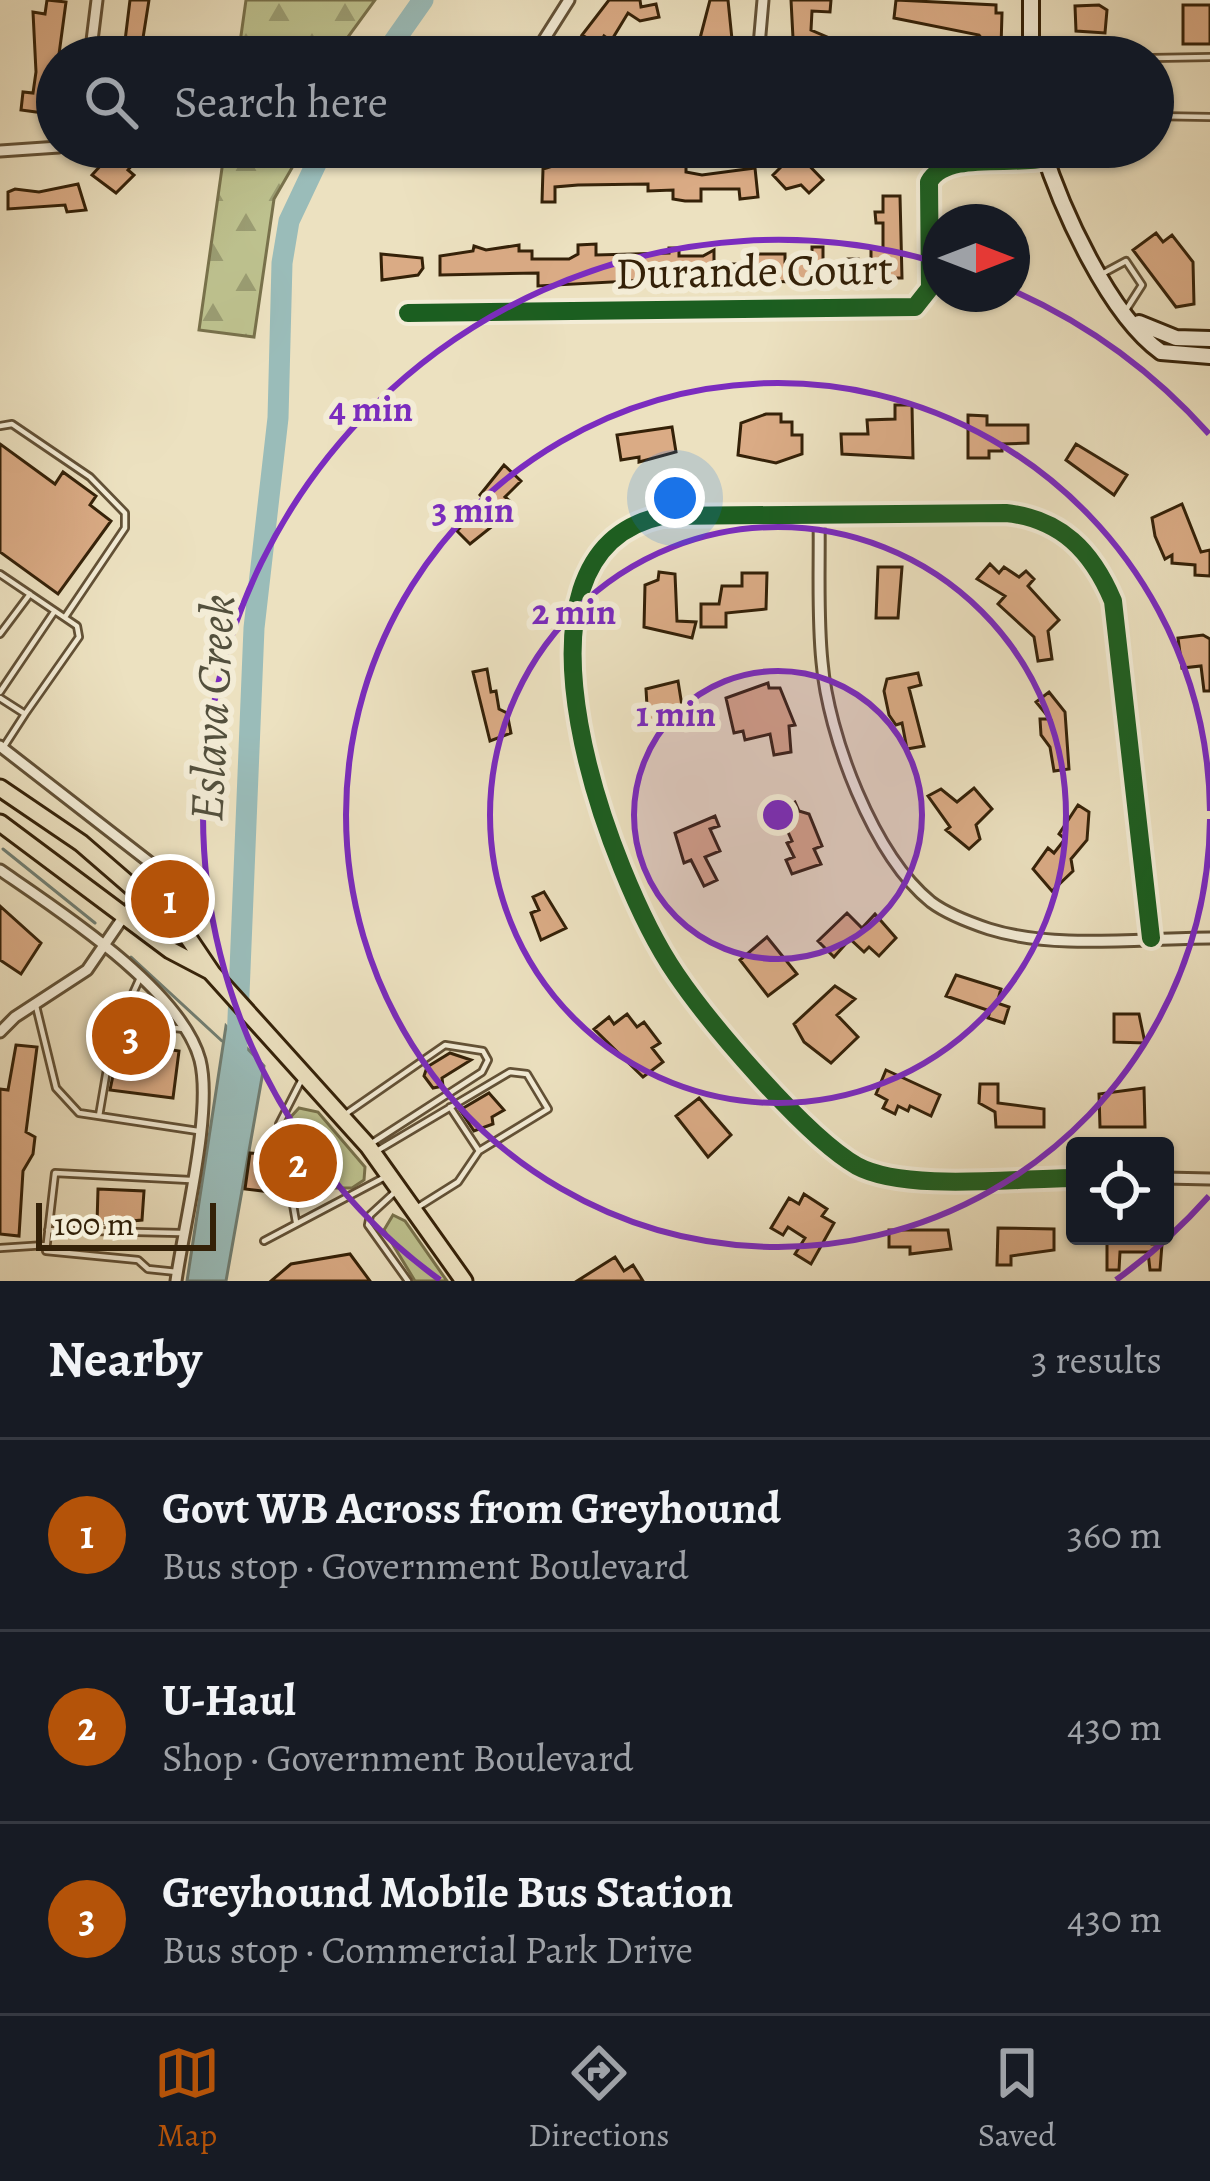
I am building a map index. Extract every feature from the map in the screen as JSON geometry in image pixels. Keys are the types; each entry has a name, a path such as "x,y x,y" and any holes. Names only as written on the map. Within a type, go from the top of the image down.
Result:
{"main road":[{"path":"0,788 81,843 184,933 212,973 343,1116 464,1281"},
{"path":"0,823 170,950 212,973"}],"street":[{"path":"92,36 97,0"},
{"path":"546,36 569,0"},
{"path":"760,36 763,0"},
{"path":"1030,1 1031,36"},
{"path":"0,151 36,149"},
{"name":"Durande Court","path":"408,313 915,307 930,288 929,182 941,168"},
{"path":"1050,168 1082,249 1161,352 1210,356"},
{"path":"1128,313 1162,335 1210,339"},
{"path":"1066,1178 907,1178 858,1166 828,1144 722,1035 674,972 611,840 588,769 574,668 576,602 607,545 641,521 1006,513 1046,520 1075,541 1102,575 1119,630 1151,938"},
{"path":"819,515 822,662 829,709 879,832 911,881 933,903 958,916 1023,937 1210,938"},
{"path":"0,1032 73,983 158,868 1,747"},
{"path":"0,870 140,979 184,1029 200,1062 198,1131 177,1276"},
{"path":"1174,1178 1210,1179"}],"lane":[{"path":"1174,58 1210,57"},
{"path":"1174,117 1210,118"},
{"path":"1100,275 1126,261 1142,285 1128,313"},
{"path":"0,426 12,424 90,477 125,513 125,528 64,617"},
{"path":"0,574 77,626 79,638 1,747"},
{"path":"0,634 30,594"},
{"path":"25,714 0,695 55,611"},
{"path":"99,1116 118,1022 140,979"},
{"path":"36,1006 56,1088 79,1113 198,1131"},
{"path":"118,1022 184,1029"},
{"path":"343,1116 445,1046 483,1051 488,1060 482,1072 370,1150"},
{"path":"296,1222 279,1124 306,1072"},
{"path":"370,1150 509,1072 527,1074 548,1109 479,1151 458,1182 415,1209"},
{"path":"450,1107 479,1151"},
{"path":"177,1276 148,1269 138,1260 46,1251 56,1173 191,1180"},
{"path":"263,1241 388,1174"},
{"path":"400,1188 382,1201 368,1225 408,1281"},
{"path":"48,1230 183,1233"},
{"path":"0,1248 46,1245"}],"green space":[{"path":"246,0 375,0 349,36 241,36"},
{"path":"222,168 292,168 274,199 254,337 199,330"},
{"path":"299,1108 318,1112 365,1167 364,1180 352,1188 332,1188 286,1134 286,1122"},
{"path":"393,1215 405,1221 447,1281 415,1281 384,1230"}],"water":[{"path":"226,1026 264,1066 226,1281 187,1281"}],"building":[{"path":"47,0 66,2 61,36 36,36 36,72 33,12 45,14"},
{"path":"130,0 149,0 143,36 126,36"},
{"path":"609,0 640,0 641,7 656,4 659,17 640,21 628,13 614,36 582,35"},
{"path":"710,0 728,0 732,36 701,36"},
{"path":"791,0 831,0 830,12 812,11 811,30 825,36 793,36"},
{"path":"896,0 996,5 996,13 1002,13 1001,36 980,36 894,18"},
{"path":"1099,5 1107,10 1105,33 1076,31 1075,6"},
{"path":"1183,5 1210,5 1210,44 1183,44"},
{"path":"36,72 36,112 21,110 23,92 33,93"},
{"path":"98,168 130,168 134,175 116,193 92,175"},
{"path":"686,168 686,172 702,175 755,168 758,197 740,199 739,189 701,189 701,201 685,201 673,199 673,190 648,191 648,184 578,185 555,187 555,202 542,202 543,169"},
{"path":"780,168 811,168 823,180 809,193 801,185 786,189 773,175"},
{"path":"78,184 86,210 67,212 65,205 8,209 8,192 15,189 39,192"},
{"path":"883,196 900,196 902,278 885,278 885,263 871,263 871,248 883,248 883,223 876,223 875,212 883,212"},
{"path":"1156,233 1163,242 1172,235 1193,262 1194,304 1176,307 1133,250"},
{"path":"596,244 596,255 669,253 669,248 679,248 679,256 703,256 714,250 714,264 745,264 745,254 785,254 785,262 812,262 812,247 823,247 823,265 848,265 848,259 858,259 858,284 735,280 735,285 703,285 703,277 538,286 538,273 440,275 440,256 473,251 474,246 486,250 519,245 519,251 532,251 532,259 569,259 578,254 578,245"},
{"path":"381,254 422,258 423,268 418,275 382,280"},
{"path":"895,405 912,405 913,458 842,454 841,434 868,434 867,420 895,419"},
{"path":"781,414 781,422 792,422 792,435 802,435 802,454 776,463 738,455 741,423"},
{"path":"968,415 987,416 987,425 1028,425 1028,443 1002,444 1002,451 989,451 989,458 968,458"},
{"path":"672,427 676,452 639,462 639,457 621,460 617,435"},
{"path":"0,444 55,484 63,472 96,496 90,505 111,521 58,594 0,552"},
{"path":"1076,444 1127,475 1114,495 1066,460"},
{"path":"504,465 521,481 505,497 512,503 509,513 470,544 457,531 485,500 480,495"},
{"path":"1182,504 1201,552 1210,550 1210,576 1195,575 1195,565 1172,563 1172,555 1165,559 1155,536 1152,518"},
{"path":"990,564 999,573 1004,567 1019,577 1026,571 1034,579 1028,586 1059,620 1048,631 1052,659 1038,661 1034,637 998,604 1005,596 977,579"},
{"path":"878,567 902,567 898,618 876,618"},
{"path":"659,572 675,574 677,621 696,622 692,638 644,627 645,585 658,580"},
{"path":"742,573 767,573 766,609 726,613 726,627 701,627 701,604 719,604 722,586 742,586"},
{"path":"1203,635 1210,639 1210,691 1204,691 1201,666 1182,668 1178,638"},
{"path":"487,669 491,692 496,691 499,709 507,713 511,733 490,741 473,672"},
{"path":"918,673 921,685 909,688 924,746 907,749 902,723 896,725 889,715 884,691 887,679"},
{"path":"678,681 682,706 674,708 676,724 655,727 648,723 646,689"},
{"path":"768,683 769,688 780,688 795,725 789,726 791,752 774,755 770,734 745,740 743,731 734,733 726,698"},
{"path":"1049,692 1065,712 1069,769 1054,771 1050,747 1041,735 1040,719 1050,719 1036,702"},
{"path":"974,788 992,809 976,825 980,839 969,849 946,830 950,827 928,796 941,789 957,802"},
{"path":"795,802 799,811 809,814 822,846 814,849 821,864 792,874 786,860 794,857 787,843 792,841 778,810"},
{"path":"1078,805 1089,812 1087,840 1071,859 1073,871 1052,891 1033,869 1048,848 1054,853 1065,839 1059,834"},
{"path":"715,816 719,826 710,829 720,851 705,857 717,880 704,886 691,860 684,863 675,833"},
{"path":"544,892 566,928 541,940 531,913 539,910 533,897"},
{"path":"0,906 41,943 21,974 0,960"},
{"path":"847,913 862,928 875,914 896,938 879,956 869,947 864,952 850,939 834,957 818,941"},
{"path":"767,937 797,974 768,996 740,960"},
{"path":"956,975 1001,989 997,1003 1009,1007 1004,1023 988,1018 990,1011 946,996"},
{"path":"835,986 855,999 837,1015 858,1037 831,1063 804,1042 794,1024"},
{"path":"627,1014 637,1027 644,1022 660,1043 652,1048 663,1062 643,1077 594,1029 609,1017 614,1024"},
{"path":"1114,1014 1139,1014 1145,1043 1114,1042"},
{"path":"120,1042 179,1051 173,1098 110,1090"},
{"path":"16,1045 37,1047 26,1132 35,1137 33,1154 23,1171 19,1236 0,1234 0,1089 8,1090"},
{"path":"450,1053 471,1060 442,1078 443,1086 433,1088 424,1076 427,1067"},
{"path":"886,1070 940,1095 931,1116 910,1106 908,1111 898,1106 895,1114 883,1108 887,1100 876,1094"},
{"path":"980,1084 998,1084 998,1103 1044,1109 1044,1127 996,1127 995,1112 979,1103"},
{"path":"1144,1088 1145,1127 1100,1127 1099,1094"},
{"path":"489,1093 504,1110 492,1117 493,1124 474,1131 460,1110"},
{"path":"699,1098 731,1135 708,1157 676,1116"},
{"path":"250,1153 277,1155 278,1193 245,1189"},
{"path":"98,1189 144,1191 142,1220 97,1224"},
{"path":"804,1194 827,1209 822,1216 834,1223 811,1264 795,1254 805,1238 788,1227 783,1235 771,1228 789,1198 799,1204"},
{"path":"998,1228 1054,1229 1054,1250 1011,1256 1011,1265 997,1265"},
{"path":"889,1230 948,1230 951,1249 910,1254 910,1247 889,1247"},
{"path":"1107,1245 1162,1245 1160,1270 1150,1270 1148,1252 1120,1252 1119,1270 1107,1270"},
{"path":"350,1254 370,1281 271,1281 291,1264"},
{"path":"615,1257 624,1271 633,1265 643,1281 577,1281"}],"waterway":[{"name":"Eslava Creek","path":"398,36 423,0"},
{"name":"Eslava Creek","path":"236,1067 254,628 278,418 282,263 289,221 314,168"},
{"path":"3,849 95,923"},
{"path":"131,957 222,1041"}],"cycle path":[{"path":"408,313 915,307 930,288 929,182 946,168"},
{"path":"1066,1178 932,1181 903,1179 857,1166 786,1106 691,995 650,929 622,868 597,798 579,724 573,653 581,590 610,542 662,516 1006,513 1043,522 1072,540 1095,567 1113,601 1151,938"}],"place":[{"name":"Govt WB Across from Greyhound","path":"170,899"},
{"name":"Greyhound Mobile Bus Station","path":"131,1036"},
{"name":"U-Haul","path":"298,1163"}]}
